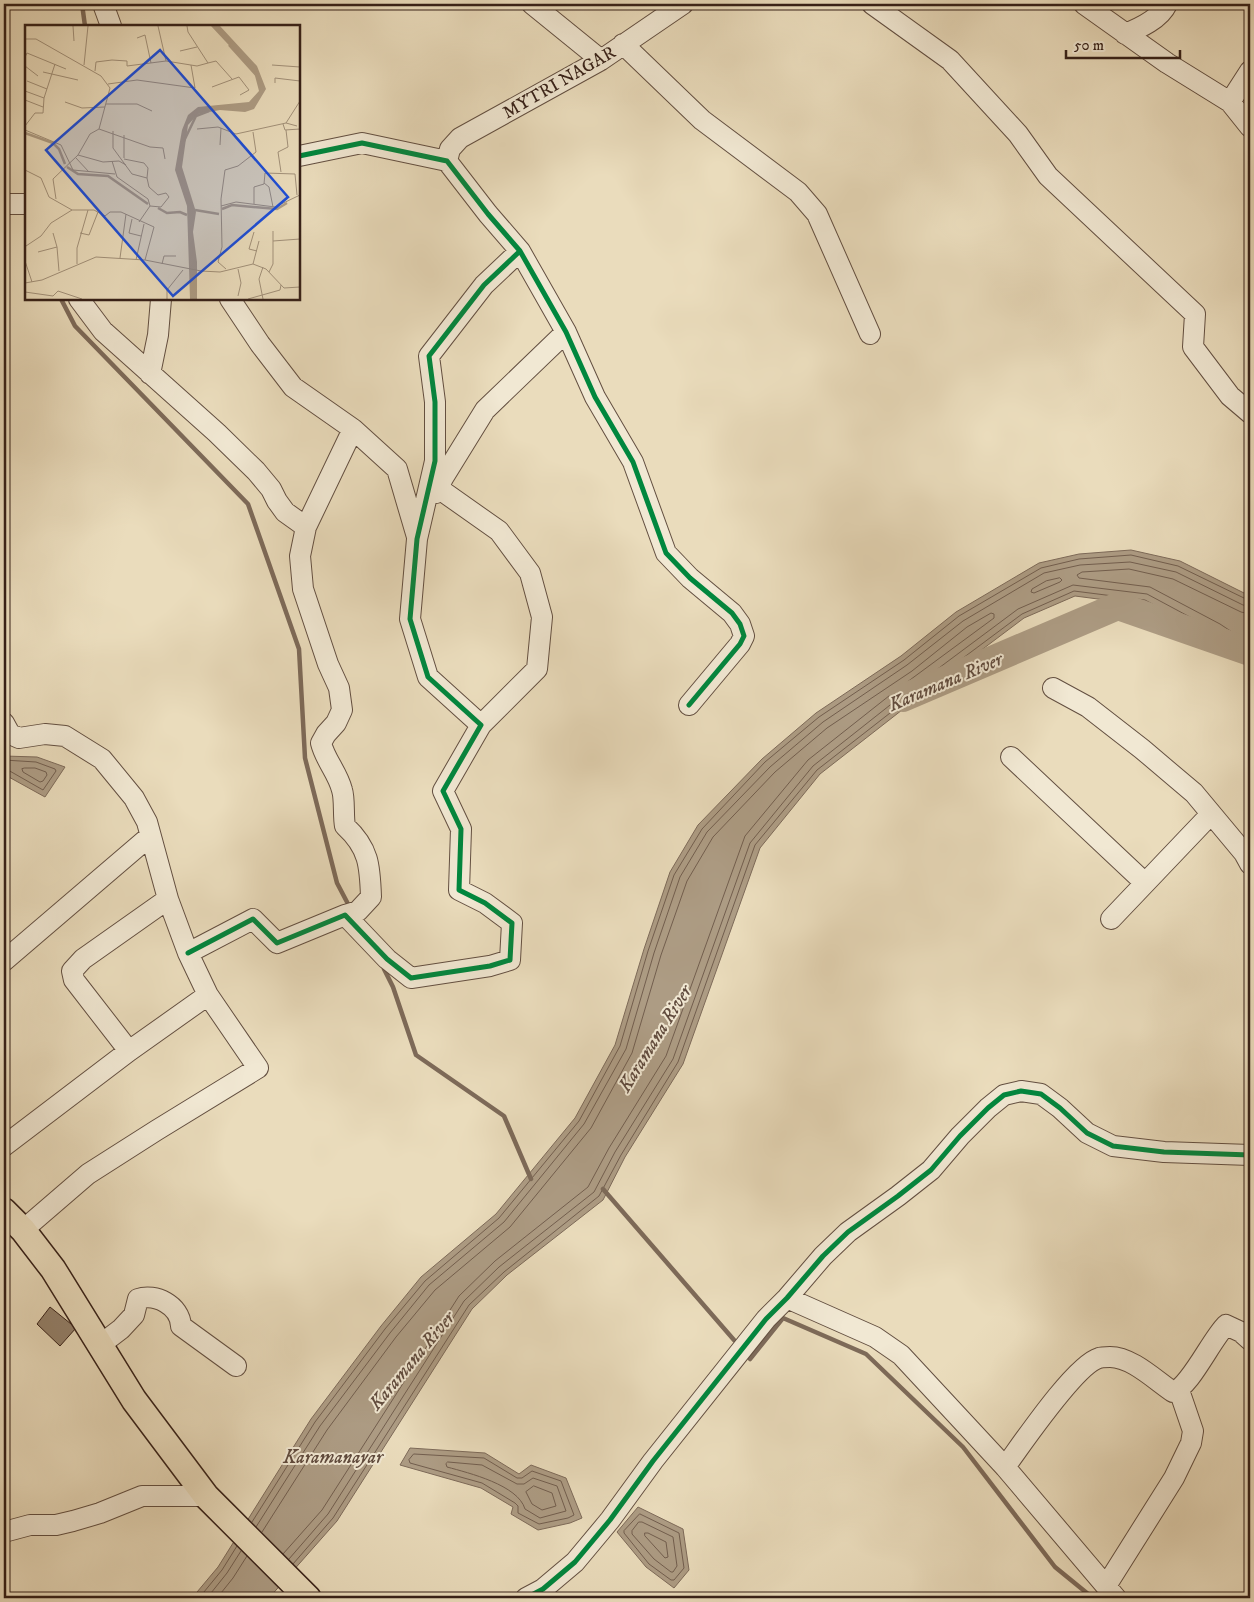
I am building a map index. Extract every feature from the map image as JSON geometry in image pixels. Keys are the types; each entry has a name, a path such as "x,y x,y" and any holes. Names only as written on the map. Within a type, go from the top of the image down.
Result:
{"main road":[{"path":"4,1211 23,1230 53,1269 134,1400 206,1496 308,1598"}],"street":[{"path":"104,4 111,25"},
{"path":"532,4 601,60"},
{"path":"872,4 950,60 1018,134 1048,176 1195,314 1193,347 1230,396 1250,414"},
{"path":"1084,4 1167,64 1230,102 1250,127"},
{"path":"1126,34 1160,14 1167,4"},
{"name":"MYTRI NAGAR","path":"447,161 450,150 460,138 601,60 681,6"},
{"path":"623,44 702,120 798,192 817,214 870,334"},
{"path":"1230,102 1250,71"},
{"path":"300,156 362,143 447,161 488,214 520,251 566,332 595,397 633,462 666,553 690,578 732,613 740,624 744,636 740,644 689,705"},
{"path":"4,204 25,204"},
{"path":"481,725 428,677 410,619 417,539 435,461 435,402 429,356 484,285 520,251"},
{"path":"79,300 102,331 236,452 272,489 277,502 285,512 306,527"},
{"path":"150,374 158,335 162,300"},
{"path":"231,300 260,344 293,386 353,429 397,469 417,539"},
{"path":"417,539 443,478 485,410 566,332"},
{"path":"188,953 253,919 277,942 358,911 370,897 370,880 364,847 345,826 343,791 335,771 324,754 321,742 336,723 342,710 339,688 328,664 303,589 300,556 306,527 353,429"},
{"path":"345,915 387,959 411,978 490,966 510,960 512,923 485,903 459,890 460,829 443,791 481,725 537,669 542,617 530,573 499,531 438,488"},
{"path":"1053,688 1088,707 1194,793 1244,853 1250,864"},
{"path":"4,723 10,734 19,738 46,734 66,736 102,759 134,798 146,822 168,899 188,953 208,995 258,1068 88,1174 23,1230"},
{"path":"1011,757 1146,883"},
{"path":"1111,919 1212,814"},
{"path":"4,961 150,836"},
{"path":"129,1051 74,980 72,971 82,959 168,899"},
{"path":"4,1146 129,1051 208,995"},
{"path":"526,1598 543,1589 575,1562 610,1520 659,1453 766,1319 823,1256 848,1232 931,1170 960,1136 1004,1095 1021,1091 1042,1094 1087,1133 1113,1146 1164,1152 1250,1155"},
{"path":"100,1345 121,1329 134,1315 138,1299 145,1296 161,1299 173,1308 181,1321 181,1326 236,1366"},
{"path":"787,1298 875,1337 901,1355 1005,1467 1111,1592 1174,1478 1191,1443 1192,1431 1179,1390"},
{"path":"1005,1467 1064,1388 1077,1374 1098,1358 1112,1356 1125,1361 1142,1369 1173,1392 1179,1390 1187,1381 1217,1334 1226,1325 1241,1332 1250,1340"},
{"path":"4,1532 30,1524 56,1525 100,1514 142,1496 206,1496"}],"water":[{"name":"Karamanayar","path":"1131,550 1180,561 1250,596 1250,667 1211,640 1144,605 1075,596 1024,618 820,774 760,848 683,1064 625,1157 603,1200 507,1275 472,1309 337,1521 269,1598 192,1598 218,1567 311,1419 381,1326 421,1277 496,1214 575,1118 615,1045 670,872 698,825 762,759 816,713 901,656 956,612 1039,563 1079,554"},
{"path":"4,756 37,757 65,767 45,797 7,776 4,772"},
{"path":"410,1448 485,1453 519,1474 531,1465 566,1478 582,1518 570,1523 538,1530 511,1514 513,1507 481,1488 400,1465"},
{"path":"638,1507 683,1529 689,1570 674,1588 646,1567 617,1532"}],"building":[{"path":"50,1307 76,1328 60,1346 37,1324"}],"waterway":[{"path":"82,4 85,25"},
{"path":"62,300 75,326 248,504 299,649 305,758 337,883 347,902"},
{"name":"Karamana River","path":"903,698 1118,606 1250,652"},
{"path":"384,969 393,987 416,1055 504,1116 531,1179"},
{"path":"603,1189 734,1340"},
{"path":"750,1359 783,1318 866,1354 963,1447 1055,1567 1093,1598"}],"cycle path":[{"path":"300,156 362,143 447,161 488,214 520,251 566,332 595,397 633,462 666,553 690,578 732,613 740,624 744,636 740,644 689,705"},
{"path":"188,953 253,919 277,943 345,915 387,959 411,978 490,966 510,960 512,923 485,903 459,890 461,829 443,791 481,725 428,677 410,619 417,539 435,461 435,402 429,356 484,285 520,251"},
{"path":"526,1598 543,1589 575,1562 610,1520 653,1461 766,1319 823,1256 848,1232 931,1170 960,1136 1004,1095 1021,1091 1041,1094 1060,1108 1087,1133 1113,1146 1164,1152 1250,1155"}]}
